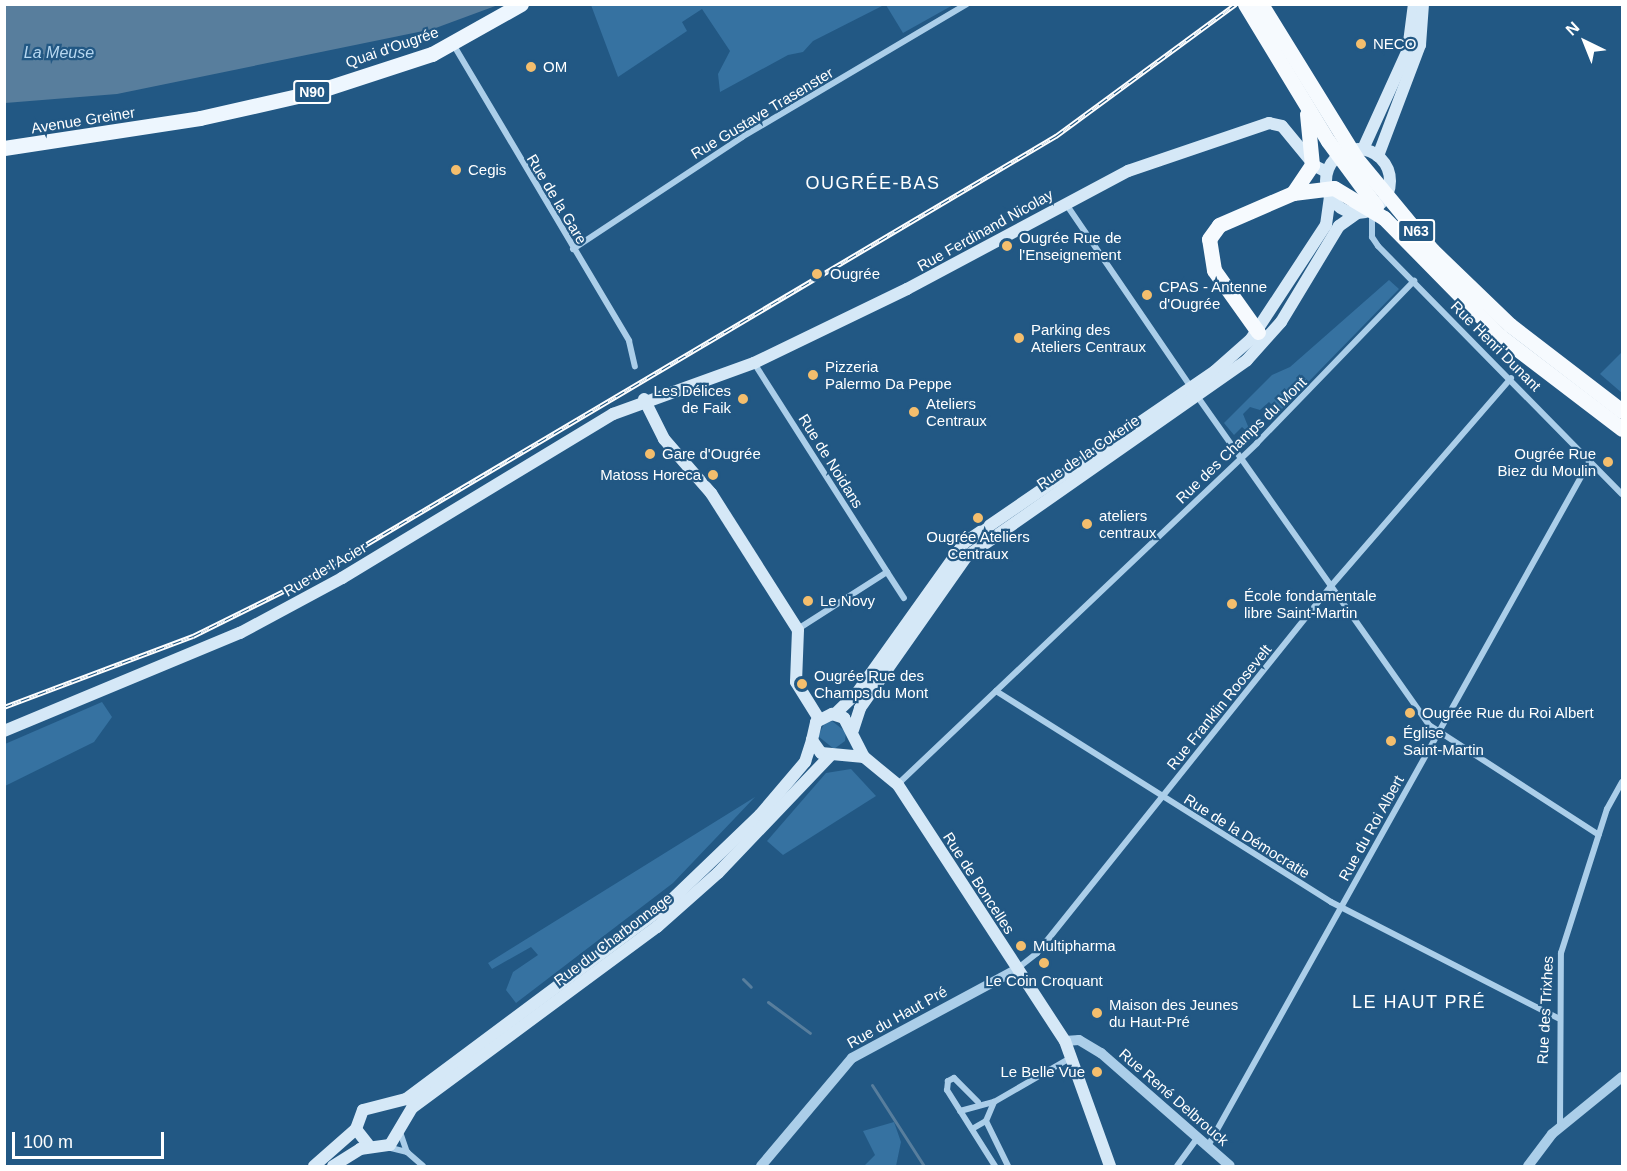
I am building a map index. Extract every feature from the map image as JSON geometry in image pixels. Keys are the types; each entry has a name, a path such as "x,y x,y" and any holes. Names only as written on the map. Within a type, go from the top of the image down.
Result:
{"highway":[{"name":"N63","path":"1245,4 1307,114 1379,213 1500,336 1623,429"},
{"name":"N63","path":"1261,4 1345,141 1432,250 1510,325 1623,411"},
{"path":"1293,193 1312,165 1307,114"},
{"path":"1258,332 1209,258 1213,233 1230,220 1293,193 1334,188 1379,213"}],"main road":[{"name":"N90","path":"453,44 521,4"},
{"path":"1363,149 1408,50 1414,4"},
{"path":"1378,156 1420,45 1423,4"},
{"name":"Quai d'Ougrée","path":"167,124 315,92 453,44"},
{"name":"Rue Ferdinand Nicolay","path":"644,399 754,363 908,289 1065,202 1128,171 1269,123 1282,126 1315,166 1327,172"},
{"name":"Avenue Greiner","path":"4,148 167,124"},
{"path":"1327,172 1343,153 1363,149 1378,156 1390,184 1379,213 1356,214 1330,196"},
{"name":"Rue de la Cokerie","path":"835,714 852,698 964,543 1194,392 1258,332 1326,225 1330,196 1327,172"},
{"name":"Rue de la Cokerie","path":"853,732 865,700 966,556 1270,336 1339,226 1356,214"},
{"path":"644,399 664,439 711,493 798,630 796,682 819,719"},
{"name":"Rue de l'Acier","path":"4,731 199,653 290,607 644,399"},
{"path":"819,719 835,714"},
{"name":"Rue de Boncelles","path":"835,714 853,732 864,757 898,785 1065,1041 1073,1056 1108,1166"},
{"path":"819,719 812,740 836,755 864,757"},
{"path":"836,755 853,732"},
{"name":"Rue du Charbonnage","path":"314,1167 356,1129 363,1110 406,1099 664,906 760,815 805,762 812,740"},
{"name":"Rue du Charbonnage","path":"387,1147 412,1108 688,901 836,755"},
{"path":"383,1104 395,1112 400,1130"},
{"path":"356,1129 370,1147"},
{"path":"333,1167 370,1147 387,1147"}],"street":[{"name":"Rue Gustave Trasenster","path":"573,249 742,137 967,4"},
{"name":"Rue de la Gare","path":"453,44 629,341 635,366"},
{"path":"1065,202 1194,392 1437,734 1599,835"},
{"name":"Rue Henri Dunant","path":"1379,213 1372,237 1623,494"},
{"name":"Rue des Champs du Mont","path":"898,785 1241,458 1414,281"},
{"name":"Rue de Noidans","path":"754,363 904,598"},
{"name":"Rue Franklin Roosevelt","path":"1017,969 1037,953 1331,586 1511,378"},
{"name":"Rue du Roi Albert","path":"1208,1146 1591,459"},
{"path":"798,630 887,572"},
{"name":"Rue de la Démocratie","path":"996,692 1161,798 1340,907 1558,1018"},
{"name":"Rue des Trixhes","path":"1560,1128 1558,1018 1562,954 1599,835 1623,782"},
{"name":"Rue du Haut Pré","path":"761,1167 852,1058 1017,969"},
{"name":"Rue René Delbrouck","path":"1065,1041 1079,1040 1101,1053 1230,1167"},
{"path":"960,1111 978,1102 994,1102 1073,1056"},
{"path":"1528,1167 1560,1128 1623,1077"},
{"path":"978,1102 951,1079 947,1090 995,1167"},
{"path":"972,1129 986,1121 994,1102"},
{"path":"986,1121 1008,1167"},
{"path":"400,1130 407,1152"},
{"path":"1177,1167 1198,1137"},
{"path":"387,1147 407,1152 423,1167"}],"shaded area":[{"path":"591,5 884,5 813,41 803,52 788,55 720,92 718,74 730,51 702,9 682,22 687,31 618,77"},
{"path":"886,5 953,5 903,33"},
{"path":"1389,280 1399,289 1279,412 1269,402 1260,410 1250,407 1243,414 1252,436 1242,427 1234,435 1224,423 1272,375 1290,367"},
{"path":"1622,352 1622,393 1600,374"},
{"path":"102,702 112,717 94,742 5,786 5,744"},
{"path":"832,721 846,732 845,741 834,749 818,736 824,724"},
{"path":"851,769 876,796 783,855 767,841 826,773"},
{"path":"755,797 673,883 516,1003 506,990 513,972 538,955 531,947 492,969 488,963"},
{"path":"894,1122 901,1142 896,1166 864,1166 875,1155 863,1131"}],"water":[{"name":"La Meuse","path":"4,5 498,5 433,29 117,94 5,103"}],"waterway":[{"path":"743,979 751,987"},
{"path":"768,1002 810,1033"},
{"path":"872,1085 924,1166"}],"railway":[{"path":"4,707 193,636 306,580 1056,136 1236,4"}],"place":[{"name":"NECO","path":"1361,44"},
{"name":"OM","path":"531,67"},
{"name":"Cegis","path":"456,170"},
{"name":"Ougrée Rue de l'Enseignement","path":"1007,246"},
{"name":"Ougrée","path":"817,274"},
{"name":"CPAS - Antenne d'Ougrée","path":"1147,295"},
{"name":"Parking des Ateliers Centraux","path":"1019,338"},
{"name":"Pizzeria Palermo Da Peppe","path":"813,375"},
{"name":"Les Délices de Faik","path":"743,399"},
{"name":"Ateliers Centraux","path":"914,412"},
{"name":"Gare d'Ougrée","path":"650,454"},
{"name":"Ougrée Rue Biez du Moulin","path":"1608,462"},
{"name":"Matoss Horeca","path":"713,475"},
{"name":"Ougrée Ateliers Centraux","path":"978,518"},
{"name":"ateliers centraux","path":"1087,524"},
{"name":"Le Novy","path":"808,601"},
{"name":"École fondamentale libre Saint-Martin","path":"1232,604"},
{"name":"Ougrée Rue des Champs du Mont","path":"802,684"},
{"name":"Ougrée Rue du Roi Albert","path":"1410,713"},
{"name":"Église Saint-Martin","path":"1391,741"},
{"name":"Multipharma","path":"1021,946"},
{"name":"Le Coin Croquant","path":"1044,963"},
{"name":"Maison des Jeunes du Haut-Pré","path":"1097,1013"},
{"name":"Le Belle Vue","path":"1097,1072"}],"district":[{"name":"OUGRÉE-BAS","path":"873,183"},
{"name":"LE HAUT PRÉ","path":"1419,1002"}]}
